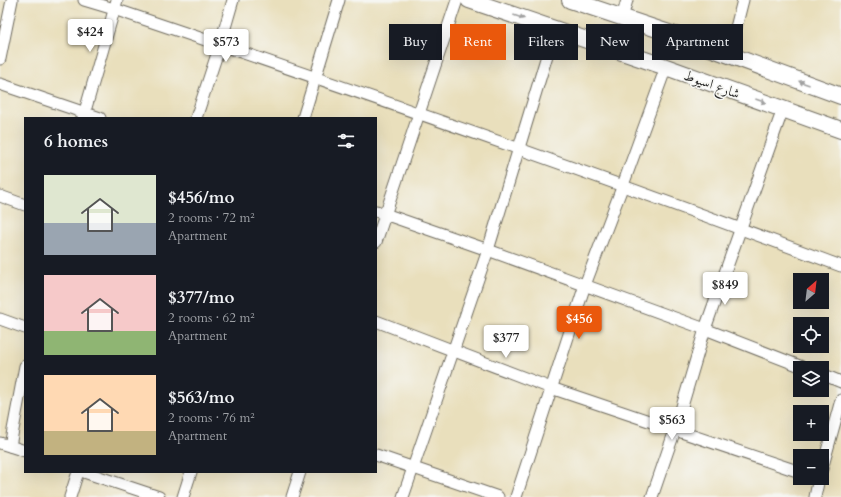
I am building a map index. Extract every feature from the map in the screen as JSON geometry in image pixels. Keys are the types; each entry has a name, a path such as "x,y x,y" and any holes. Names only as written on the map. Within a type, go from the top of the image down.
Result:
{"street":[{"path":"0,59 12,0"},
{"path":"84,0 116,4 220,45 316,77 623,185 841,266"},
{"path":"196,117 233,0"},
{"path":"303,117 339,0"},
{"path":"377,236 381,212 419,114 457,0"},
{"name":"شارع اسيوط","path":"469,0 540,24"},
{"path":"570,0 652,28"},
{"path":"622,18 627,0"},
{"path":"737,24 743,0"},
{"path":"84,115 116,4"},
{"name":"شارع اسيوط","path":"578,37 841,130"},
{"path":"403,497 488,250 545,60"},
{"path":"743,60 841,96"},
{"path":"516,497 585,285 666,67"},
{"path":"0,84 84,115 95,117"},
{"path":"652,497 675,430 705,329 783,110"},
{"path":"0,196 24,204"},
{"path":"381,212 705,329 793,363"},
{"path":"0,319 24,328"},
{"path":"377,321 551,388 793,470"},
{"path":"24,370 5,444 24,451"},
{"path":"829,377 841,382"},
{"path":"827,449 841,400"},
{"path":"377,455 498,497"},
{"path":"70,497 78,473"},
{"path":"87,473 159,497"},
{"path":"183,497 191,473"},
{"path":"292,497 300,473"},
{"path":"817,496 818,485"}]}
